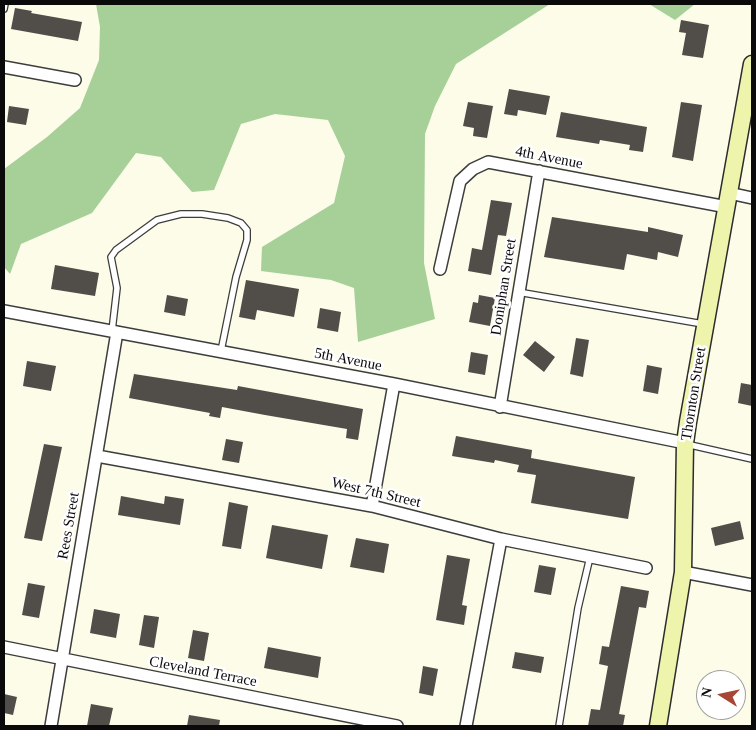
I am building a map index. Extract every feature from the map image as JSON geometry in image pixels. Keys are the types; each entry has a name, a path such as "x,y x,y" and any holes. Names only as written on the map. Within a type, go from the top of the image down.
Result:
{"street":[{"name":"Thornton Street","path":"658,726 683,572 685,443 752,64"},
{"path":"4,66 75,80"},
{"name":"4th Avenue","path":"440,269 460,181 472,169 488,162 539,172 728,200 752,198"},
{"name":"Doniphan Street","path":"500,407 539,172"},
{"name":"5th Avenue","path":"4,311 394,384 685,443"},
{"name":"Rees Street","path":"50,726 97,456 114,331"},
{"path":"372,506 394,384"},
{"name":"West 7th Street","path":"97,456 372,506 501,540 646,568"},
{"path":"466,726 501,540"},
{"path":"683,572 752,585"},
{"name":"Cleveland Terrace","path":"4,647 397,726"}],"lane":[{"path":"4,9 5,4"},
{"path":"114,331 117,288 111,257 116,250 157,220 181,214 228,218 241,223 247,230 247,240 236,277 221,352"},
{"path":"518,292 706,325"},
{"path":"685,443 752,459"},
{"path":"559,726 578,608 590,557"}],"green space":[{"path":"96,4 550,4 456,64 435,106 425,134 424,263 435,319 358,342 354,288 331,280 261,271 262,247 334,203 345,156 328,120 275,114 241,124 214,190 192,192 161,157 136,153 92,213 21,244 10,274 4,267 4,169 47,137 80,108 99,60 100,27"},
{"path":"649,4 695,4 675,20"}],"building":[{"path":"15,8 32,11 31,13 82,22 78,41 11,29"},
{"path":"681,20 709,25 703,58 682,55 686,33 679,32"},
{"path":"509,89 550,96 546,115 518,110 517,116 504,114"},
{"path":"468,102 493,106 487,138 473,136 474,128 463,126"},
{"path":"681,102 702,105 693,161 672,157"},
{"path":"9,106 29,109 26,125 7,122"},
{"path":"561,112 647,127 643,152 629,150 630,145 600,140 599,144 556,137"},
{"path":"491,200 512,203 506,236 498,235 491,275 468,271 472,248 482,250"},
{"path":"552,217 648,232 648,227 683,235 678,257 658,252 657,260 627,254 624,270 544,257"},
{"path":"55,265 99,273 95,296 51,289"},
{"path":"246,280 299,289 294,317 257,310 255,320 239,317"},
{"path":"167,295 188,299 185,316 164,312"},
{"path":"479,295 495,298 490,326 469,322 473,302 478,303"},
{"path":"320,308 341,312 338,332 317,328"},
{"path":"576,338 589,340 583,377 570,374"},
{"path":"535,341 555,357 544,372 523,355"},
{"path":"471,352 488,355 485,375 468,372"},
{"path":"27,361 56,366 51,391 23,386"},
{"path":"647,365 662,368 658,394 643,391"},
{"path":"134,374 237,390 238,386 363,409 358,440 346,438 347,429 222,407 220,418 209,416 210,413 129,398"},
{"path":"741,383 752,385 752,406 738,403"},
{"path":"456,436 532,450 531,458 635,477 628,519 531,503 536,475 517,472 519,465 495,460 494,463 452,456"},
{"path":"226,439 243,442 239,463 222,460"},
{"path":"44,444 62,447 42,541 24,538"},
{"path":"121,496 164,504 165,496 184,499 180,525 118,515"},
{"path":"229,502 248,506 241,549 222,546"},
{"path":"740,521 744,539 715,546 711,528"},
{"path":"272,525 328,535 322,569 266,558"},
{"path":"356,538 389,544 384,573 350,567"},
{"path":"447,555 470,559 462,605 467,606 464,625 436,620"},
{"path":"539,565 556,568 551,595 534,592"},
{"path":"28,583 45,586 39,618 22,615"},
{"path":"621,586 649,591 646,608 639,607 619,714 625,715 623,726 588,726 591,709 600,710 608,666 599,664 602,646 609,647"},
{"path":"94,609 120,614 116,638 90,633"},
{"path":"144,615 159,617 154,648 139,645"},
{"path":"193,630 209,633 204,661 188,658"},
{"path":"268,647 321,657 318,678 264,668"},
{"path":"515,652 544,657 541,673 512,668"},
{"path":"423,666 438,669 433,696 419,693"},
{"path":"4,694 17,697 13,715 4,713"},
{"path":"91,704 113,708 109,726 87,726"},
{"path":"189,715 220,720 219,726 187,726"}]}
